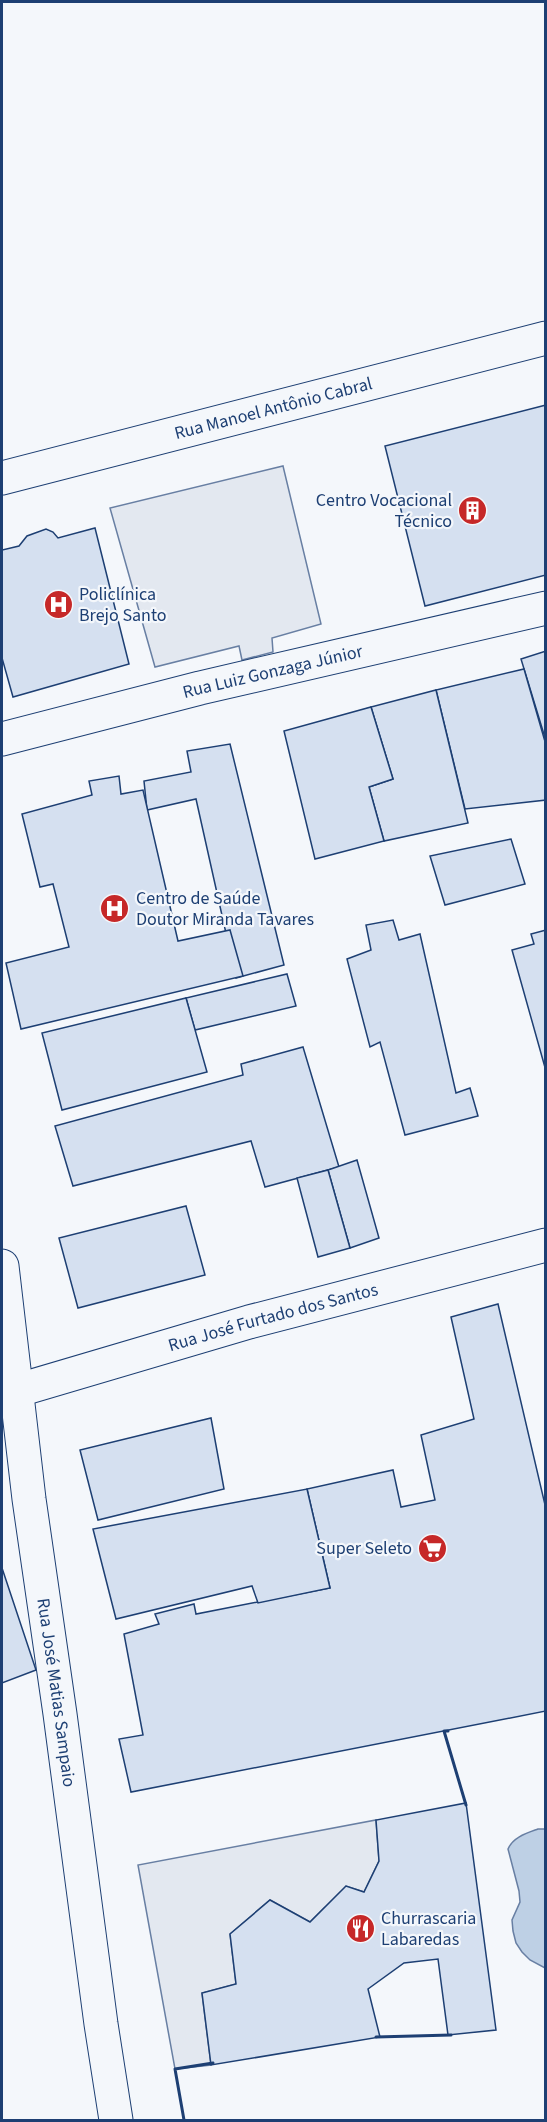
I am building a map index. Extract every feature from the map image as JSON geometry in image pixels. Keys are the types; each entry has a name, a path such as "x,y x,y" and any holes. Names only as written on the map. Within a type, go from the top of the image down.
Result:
{"street":[{"name":"Rua Manoel Antônio Cabral","path":"2,478 546,338"},
{"name":"Rua Luiz Gonzaga Júnior","path":"2,739 200,688 546,608"},
{"name":"Rua José Furtado dos Santos","path":"8,1393 249,1322 546,1245"},
{"name":"Rua José Matias Sampaio","path":"2,1266 8,1393 116,2121"}],"shaded area":[{"path":"283,466 321,624 272,638 273,652 242,660 239,646 155,667 110,508"},
{"path":"376,1820 379,1861 364,1892 346,1886 310,1922 270,1900 230,1934 236,1984 202,1993 211,2065 175,2069 138,1865"}],"water":[{"path":"538,1829 545,1829 545,1968 530,1960 516,1943 512,1920 520,1902 508,1849 517,1838"}],"building":[{"name":"Centro Vocacional Técnico","path":"546,405 546,575 425,606 385,446"},
{"name":"Policlínica Brejo Santo","path":"95,528 129,664 13,697 2,658 2,550 19,546 27,536 46,529 58,538"},
{"path":"546,651 546,741 521,659"},
{"path":"524,669 546,745 546,800 465,809 436,690"},
{"path":"436,690 468,823 384,841 369,787 393,779 371,707"},
{"path":"371,707 393,779 369,787 384,841 315,859 284,731"},
{"path":"230,744 284,965 236,978 196,799 147,810 144,781 191,772 187,751"},
{"name":"Centro de Saúde Doutor Miranda Tavares","path":"119,776 121,794 143,790 178,941 230,930 243,976 21,1029 6,963 69,947 53,884 40,887 22,814 92,795 89,781"},
{"path":"511,839 525,884 445,905 430,856"},
{"path":"393,920 399,940 420,934 456,1093 470,1088 478,1116 405,1135 380,1042 370,1047 347,959 371,950 366,925"},
{"path":"546,930 546,1071 512,950 534,944 531,934"},
{"path":"287,974 296,1006 195,1030 186,998"},
{"path":"186,998 207,1072 62,1110 42,1033"},
{"path":"303,1047 339,1167 265,1187 251,1141 73,1186 55,1126 243,1075 241,1064"},
{"path":"357,1160 379,1238 350,1248 328,1170"},
{"path":"328,1170 350,1248 318,1257 297,1178"},
{"path":"186,1206 205,1275 78,1308 59,1238"},
{"name":"Super Seleto","path":"498,1304 546,1509 546,1711 131,1792 119,1739 143,1735 124,1634 159,1624 155,1614 194,1604 196,1614 330,1588 307,1489 393,1470 401,1507 435,1500 421,1435 474,1419 451,1317"},
{"path":"211,1418 224,1489 98,1520 80,1450"},
{"path":"307,1489 330,1588 258,1603 252,1586 116,1619 93,1529"},
{"path":"2,1568 36,1670 2,1683"},
{"name":"Churrascaria Labaredas","path":"466,1803 496,2030 448,2035 438,1959 404,1963 368,1989 380,2037 211,2065 202,1993 236,1984 230,1934 270,1900 310,1922 346,1886 364,1892 379,1861 376,1820"}],"wall":[{"path":"448,1731 444,1731 466,1805"},
{"path":"376,2037 451,2035"},
{"path":"184,2120 175,2069 213,2063"}],"place":[{"name":"Centro Vocacional Técnico","path":"473,510"},
{"name":"Policlínica Brejo Santo","path":"58,604"},
{"name":"Centro de Saúde Doutor Miranda Tavares","path":"115,908"},
{"name":"Super Seleto","path":"433,1548"},
{"name":"Churrascaria Labaredas","path":"360,1928"}]}
